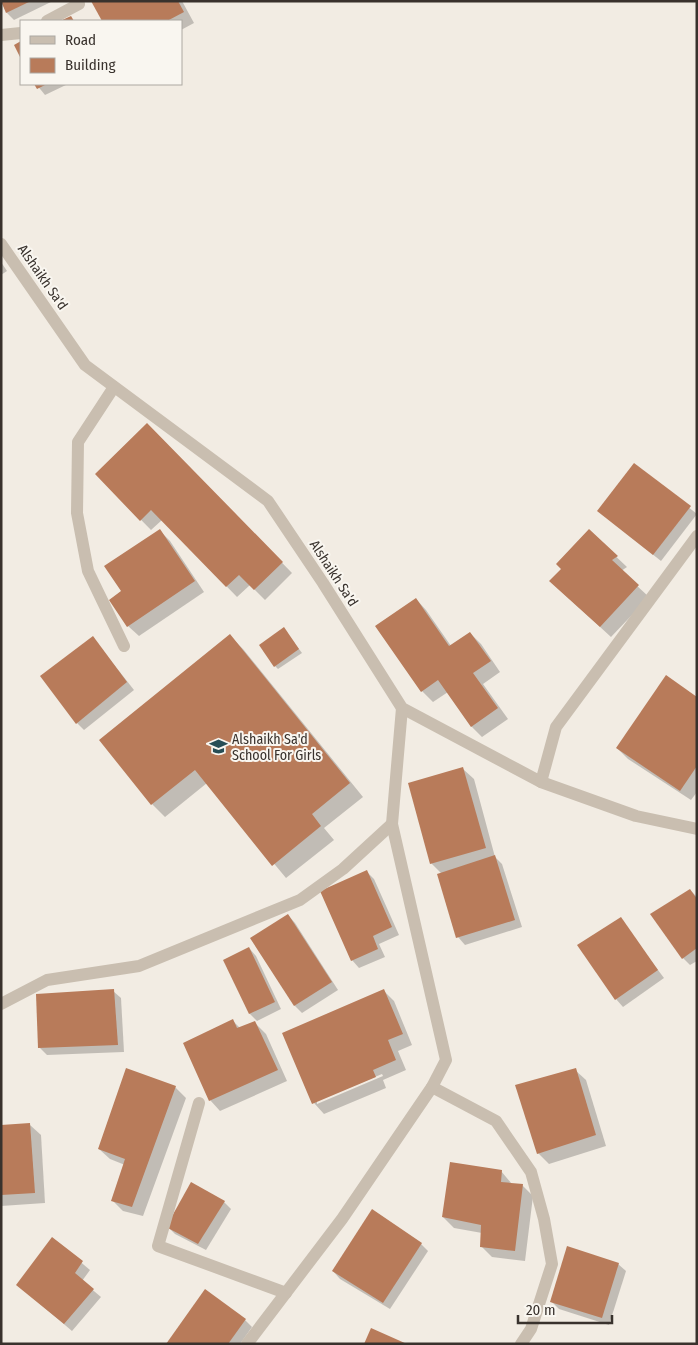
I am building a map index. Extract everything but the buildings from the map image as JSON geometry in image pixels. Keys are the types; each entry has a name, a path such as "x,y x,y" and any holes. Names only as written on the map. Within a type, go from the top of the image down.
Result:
{"street":[{"path":"49,20 79,4 78,1"},
{"path":"1,35 20,33"},
{"name":"Alshaikh Sa'd","path":"1,244 86,365 268,501 323,583 402,708 541,782 636,816 697,829"},
{"path":"114,387 78,442 77,513 88,572 124,646"},
{"path":"541,782 556,727 697,536"},
{"path":"247,1344 342,1219 432,1087 446,1060 392,824 402,708"},
{"path":"1,1004 47,980 139,966 300,900 343,869 392,824"},
{"path":"432,1087 496,1121 531,1172 544,1219 552,1264 531,1329 521,1344"},
{"path":"199,1103 158,1246 286,1293"}],"place":[{"name":"Alshaikh Sa'd School For Girls","path":"218,747"}]}
